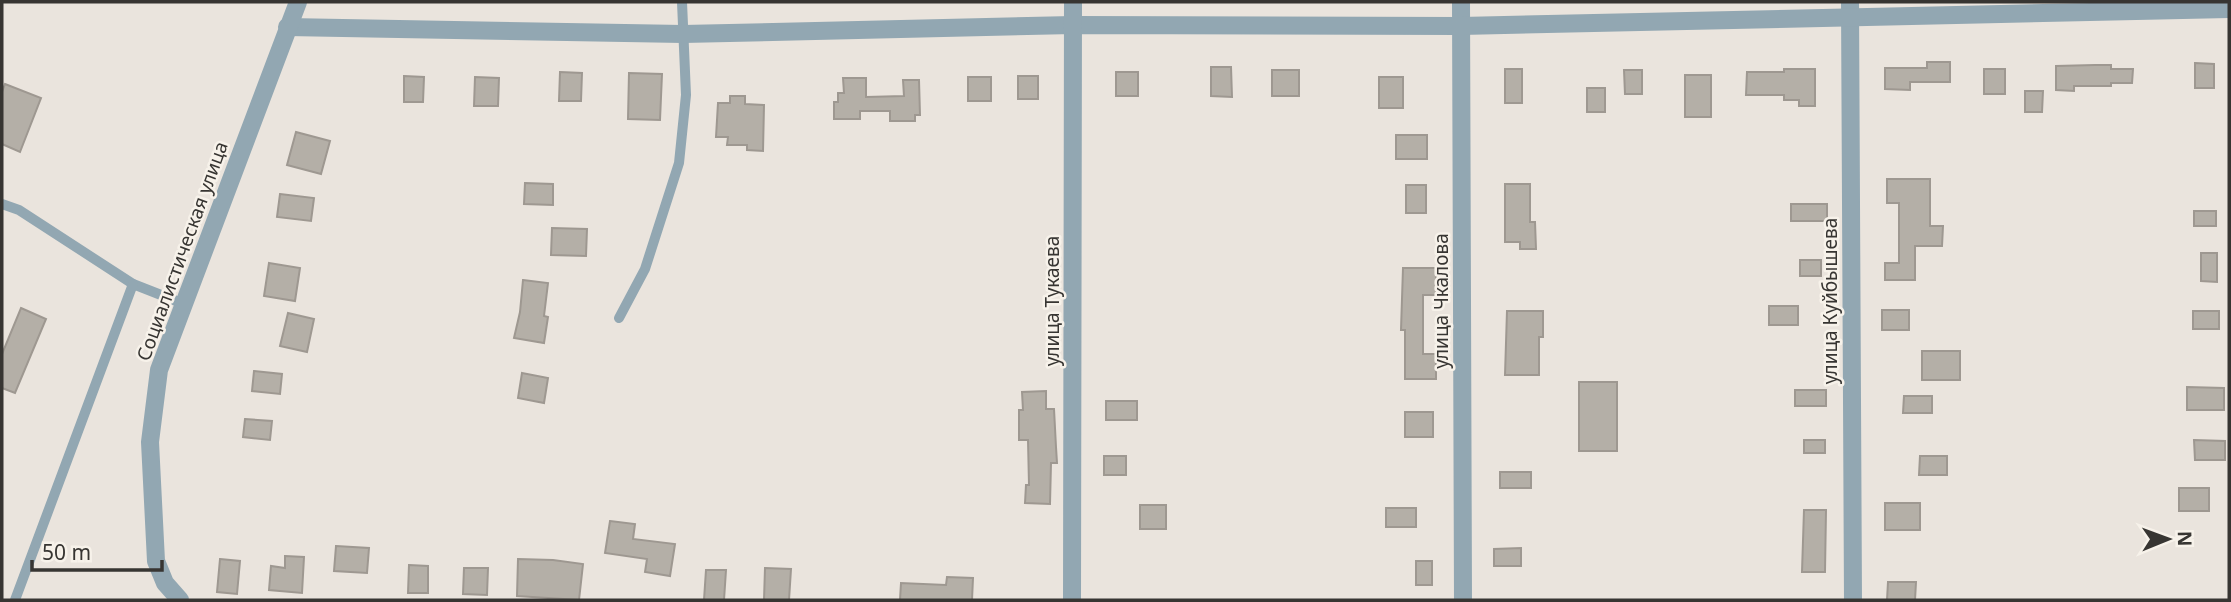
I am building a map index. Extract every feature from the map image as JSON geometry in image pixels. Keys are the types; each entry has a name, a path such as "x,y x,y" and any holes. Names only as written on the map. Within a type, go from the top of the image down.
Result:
{"street":[{"name":"Социалистическая улица","path":"180,600 165,583 156,561 150,442 159,370 298,2"},
{"name":"улица Тукаева","path":"1072,600 1073,2"},
{"name":"улица Чкалова","path":"1461,2 1464,600"},
{"path":"288,27 683,34 1073,25 1461,26 1850,9 2229,9"},
{"name":"улица Куйбышева","path":"1850,9 1853,600"}],"lane":[{"path":"619,318 645,270 680,163 686,95 682,2"},
{"path":"2,204 19,210 133,285 184,304"},
{"path":"15,600 133,285"}],"building":[{"path":"1927,62 1950,62 1950,82 1910,82 1910,90 1885,89 1885,68 1927,68"},
{"path":"2195,63 2214,64 2214,88 2195,88"},
{"path":"2111,65 2111,69 2133,69 2132,83 2074,86 2074,91 2056,90 2056,66"},
{"path":"1211,67 1231,67 1232,97 1211,96"},
{"path":"1505,69 1522,69 1522,103 1505,103"},
{"path":"1784,69 1815,69 1815,106 1799,106 1799,100 1784,100 1784,95 1746,95 1747,72 1784,72"},
{"path":"1984,69 2005,69 2005,94 1984,94"},
{"path":"1272,70 1299,70 1299,96 1272,96"},
{"path":"1624,70 1642,70 1642,94 1625,94"},
{"path":"560,72 582,73 581,101 559,101"},
{"path":"1116,72 1138,72 1138,96 1116,96"},
{"path":"629,73 662,74 660,120 628,119"},
{"path":"1685,75 1711,75 1711,117 1685,117"},
{"path":"404,76 424,77 423,102 404,102"},
{"path":"1018,76 1038,76 1038,99 1018,99"},
{"path":"475,77 499,78 498,106 474,106"},
{"path":"968,77 991,77 991,101 968,101"},
{"path":"1379,77 1403,77 1403,108 1379,108"},
{"path":"843,78 866,78 866,97 904,96 903,80 919,80 920,115 915,115 915,121 890,121 890,111 860,111 860,119 834,119 834,102 838,102 838,93 844,93"},
{"path":"5,84 41,98 20,152 2,144 2,92"},
{"path":"1587,88 1605,88 1605,112 1587,112"},
{"path":"2025,91 2043,91 2042,112 2025,112"},
{"path":"730,96 745,96 745,104 764,105 763,151 747,150 747,145 727,145 728,137 716,137 718,103 730,103"},
{"path":"296,132 330,141 321,174 287,165"},
{"path":"1396,135 1427,135 1427,159 1396,159"},
{"path":"1887,179 1930,179 1930,226 1943,226 1942,246 1915,246 1915,280 1885,280 1885,263 1899,263 1899,203 1887,203"},
{"path":"525,183 553,184 553,205 524,204"},
{"path":"1505,184 1530,184 1530,222 1535,222 1536,249 1520,249 1520,242 1505,242"},
{"path":"1406,185 1426,185 1426,213 1406,213"},
{"path":"280,194 314,198 311,221 277,217"},
{"path":"1791,204 1827,204 1827,221 1791,221"},
{"path":"2194,211 2216,211 2216,226 2194,226"},
{"path":"552,228 587,229 586,256 551,255"},
{"path":"2201,253 2217,253 2217,282 2201,281"},
{"path":"1800,260 1821,260 1821,276 1800,276"},
{"path":"269,263 300,268 295,301 264,296"},
{"path":"1403,268 1436,268 1436,295 1423,295 1423,354 1436,354 1436,379 1405,379 1405,330 1401,330"},
{"path":"523,280 548,283 544,316 548,317 544,343 514,338"},
{"path":"1769,306 1798,306 1798,325 1769,325"},
{"path":"21,308 46,319 15,393 2,388 2,354"},
{"path":"1882,310 1909,310 1909,330 1882,330"},
{"path":"1507,311 1543,311 1543,337 1539,337 1539,375 1505,375"},
{"path":"2193,311 2219,311 2219,329 2193,329"},
{"path":"288,313 314,319 307,352 280,346"},
{"path":"1922,351 1960,351 1960,380 1922,380"},
{"path":"254,371 282,374 280,394 252,391"},
{"path":"522,373 548,378 544,403 518,398"},
{"path":"1579,382 1617,382 1617,451 1579,451"},
{"path":"2187,387 2224,388 2224,410 2187,410"},
{"path":"1795,390 1826,390 1826,406 1795,406"},
{"path":"1046,391 1046,409 1054,409 1057,463 1051,463 1050,504 1025,503 1026,485 1029,485 1028,440 1019,440 1019,410 1023,410 1022,392"},
{"path":"1904,396 1932,396 1932,413 1903,413"},
{"path":"1106,401 1137,401 1137,420 1106,420"},
{"path":"1405,412 1433,412 1433,437 1405,437"},
{"path":"245,419 272,421 270,440 243,437"},
{"path":"1804,440 1825,440 1825,453 1804,453"},
{"path":"2194,440 2225,441 2225,460 2195,460"},
{"path":"1104,456 1126,456 1126,475 1104,475"},
{"path":"1920,456 1947,456 1947,475 1919,475"},
{"path":"1500,472 1531,472 1531,488 1500,488"},
{"path":"2179,488 2209,488 2209,511 2179,511"},
{"path":"1885,503 1920,503 1920,530 1885,530"},
{"path":"1140,505 1166,505 1166,529 1140,529"},
{"path":"1386,508 1416,508 1416,527 1386,527"},
{"path":"1804,510 1826,510 1825,572 1802,572"},
{"path":"610,521 635,524 633,539 675,544 670,576 645,572 647,559 605,553"},
{"path":"336,546 369,548 367,573 334,571"},
{"path":"1521,548 1521,566 1494,566 1494,549"},
{"path":"285,556 304,557 302,593 269,590 271,566 285,568"},
{"path":"220,559 240,561 237,594 217,592"},
{"path":"518,559 583,564 579,600 517,596"},
{"path":"1416,561 1432,561 1432,585 1416,585"},
{"path":"409,565 428,566 428,593 408,593"},
{"path":"464,568 488,568 487,595 463,594"},
{"path":"765,568 791,569 789,600 764,600"},
{"path":"706,570 726,570 724,600 704,600"},
{"path":"947,577 973,578 972,600 900,600 901,583 946,585"},
{"path":"1888,582 1916,582 1915,600 1887,600"}]}
